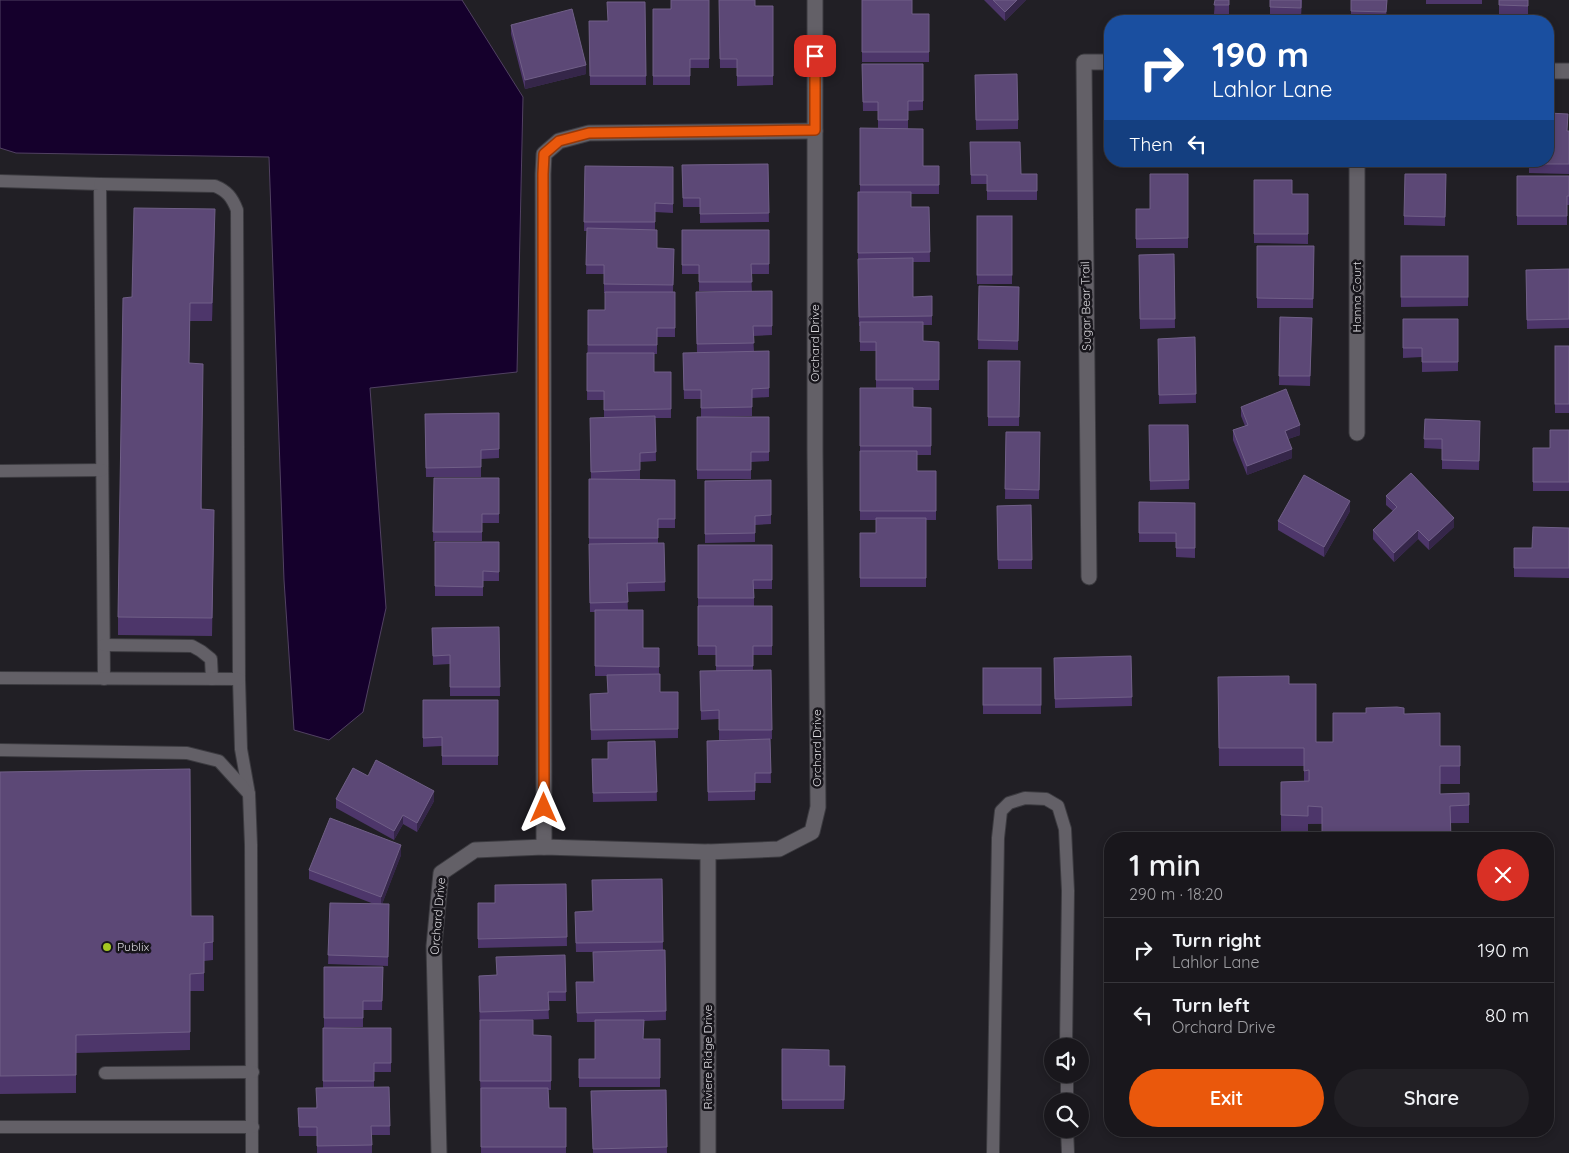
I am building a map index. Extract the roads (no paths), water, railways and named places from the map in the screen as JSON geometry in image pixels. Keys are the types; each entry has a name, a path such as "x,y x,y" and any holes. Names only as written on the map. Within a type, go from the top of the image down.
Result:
{"street":[{"name":"Orchard Drive","path":"439,1153 434,946 441,873 475,850 544,847 708,852 779,849 812,832 818,806 815,451 815,0"},
{"name":"Sugar Bear Trail","path":"1089,577 1084,62 1104,62"},
{"path":"1554,71 1569,71"},
{"path":"544,847 544,154 559,141 589,133 815,130"},
{"name":"Hanna Court","path":"1357,167 1357,433"},
{"name":"Riviere Ridge Drive","path":"708,852 708,1153"}],"lane":[{"path":"0,181 215,186 226,191 233,199 238,210 239,679 241,749 250,794 252,1153"},
{"path":"100,184 104,679"},
{"path":"0,471 102,470"},
{"path":"104,645 192,646 202,651 211,659 212,679"},
{"path":"0,678 239,679"},
{"path":"0,750 187,753 219,761 230,760 241,749"},
{"path":"219,761 250,794"},
{"path":"993,1153 999,829 1001,811 1009,803 1025,798 1046,799 1058,806 1065,830 1068,891 1066,1038"},
{"path":"105,1073 253,1072"},
{"path":"0,1127 253,1127"},
{"path":"1067,1138 1068,1153"}],"place":[{"name":"Publix","path":"107,947"}]}
